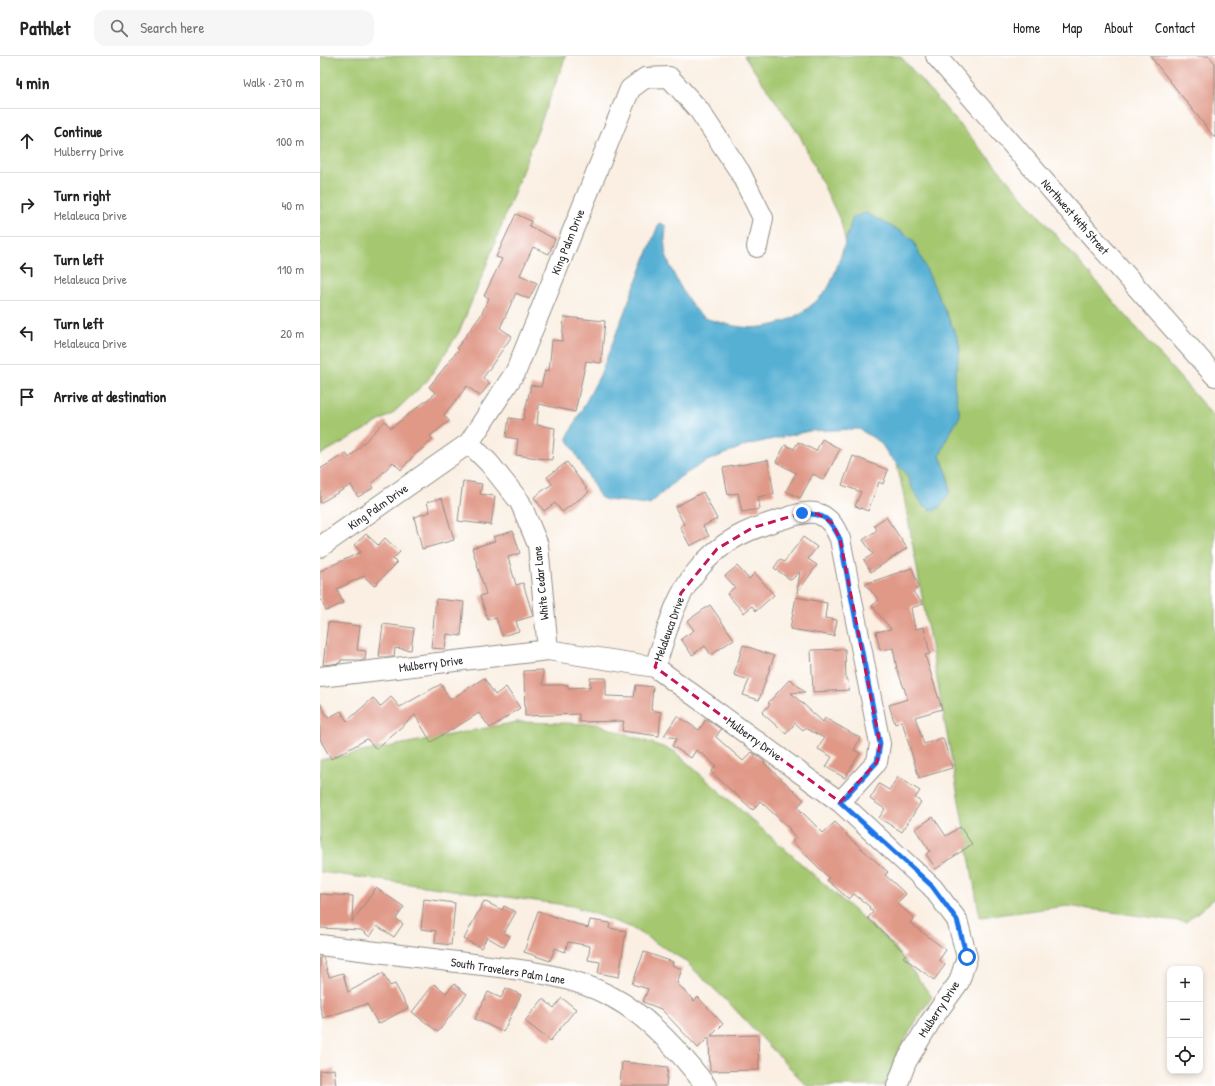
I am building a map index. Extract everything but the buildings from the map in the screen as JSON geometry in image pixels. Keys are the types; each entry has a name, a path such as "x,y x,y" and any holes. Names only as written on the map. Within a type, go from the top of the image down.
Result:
{"street":[{"name":"Northwest 44th Street","path":"936,56 1086,231 1215,376"},
{"name":"King Palm Drive","path":"320,547 469,443 516,371 630,89 645,78 669,77 699,110 740,172 763,218 757,247"},
{"name":"White Cedar Lane","path":"469,443 489,463 520,502 538,545 548,650"},
{"name":"Melaleuca Drive","path":"655,667 681,594 695,572 717,549 752,528 802,513 818,514 832,523 840,539 880,744 877,762 840,802"},
{"name":"Mulberry Drive","path":"320,677 548,650 655,667 840,802 932,886 957,920 967,957 959,982 930,1022 906,1062 897,1086"},
{"name":"South Travelers Palm Lane","path":"320,945 504,968 563,978 612,997 648,1023 687,1061 706,1086"}],"highlighted area":[{"path":"802,513 818,514 832,523 840,539 880,744 877,762 840,802 655,667 681,593 717,549 752,528"}],"green space":[{"path":"320,56 566,56 481,279 459,332 427,381 392,414 320,455"},
{"path":"744,56 900,56 1215,418 1215,898 1186,922 1067,906 980,917 903,491 841,222 800,136"},
{"path":"517,722 596,724 674,751 893,945 932,997 905,1040 894,1062 885,1086 807,1086 730,1004 684,960 630,927 573,906 320,872 320,760"}],"water":[{"path":"866,213 902,232 913,240 958,339 960,349 954,384 960,416 947,438 940,456 948,475 950,492 941,506 934,511 923,505 912,488 906,473 890,457 880,442 859,429 809,431 747,445 707,461 680,477 650,504 606,500 600,497 567,438 600,375 659,223 666,226 665,248 670,265 679,284 696,310 702,316 710,320 750,328 778,324 791,319 815,302 826,291 833,278 853,217"}],"route":[{"path":"802,513 818,514 832,523 840,539 880,744 877,762 840,802 932,886 957,920 967,957"}]}
